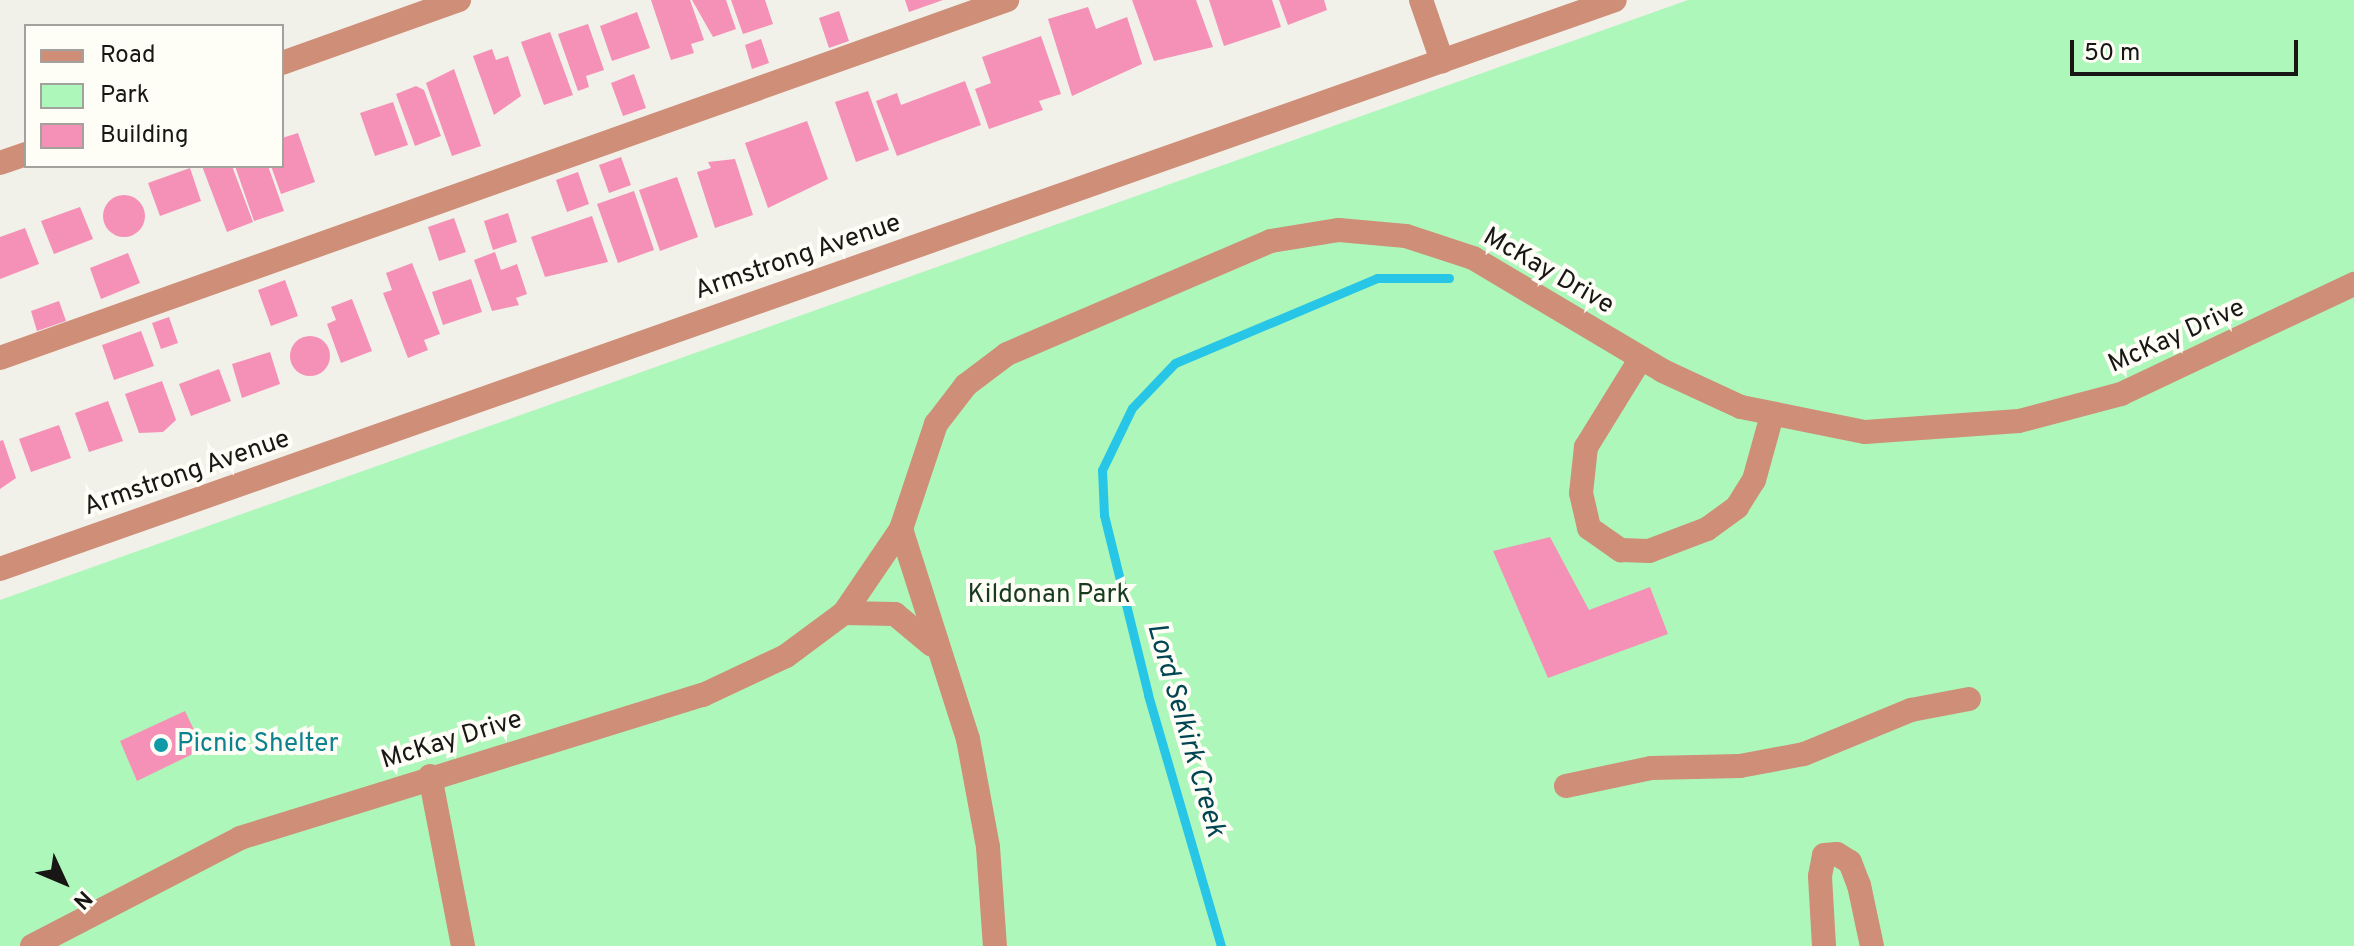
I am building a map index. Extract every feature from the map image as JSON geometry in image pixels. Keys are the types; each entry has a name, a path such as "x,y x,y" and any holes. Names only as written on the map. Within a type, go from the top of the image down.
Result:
{"street":[{"path":"284,62 459,0"},
{"path":"0,358 1007,0"},
{"path":"1421,0 1442,61"},
{"name":"Armstrong Avenue","path":"0,569 1615,0"},
{"path":"0,163 24,155"},
{"name":"McKay Drive","path":"32,946 240,838 430,776 703,695 786,656 844,613 901,529 936,424 966,385 1007,354 1271,241 1339,230 1406,236 1473,258 1641,358 1772,415 1865,432 2019,421 2121,394 2354,284"},
{"path":"1641,358 1586,447 1584,463 1589,528 1621,550 1664,546 1737,507 1754,480 1772,415"},
{"path":"901,529 934,647 968,739 988,847 995,946"},
{"path":"844,613 895,614 934,647"},
{"path":"1566,786 1651,768 1740,766 1804,754 1911,710 1969,699"},
{"path":"430,776 463,946"},
{"path":"1824,946 1820,876 1824,855 1837,854 1850,862 1859,885 1872,946"}],"green space":[{"name":"Kildonan Park","path":"1688,0 2354,0 2354,946 0,946 0,600"}],"building":[{"path":"651,0 690,0 704,40 691,44 694,53 671,60"},
{"path":"692,0 726,0 736,29 713,37"},
{"path":"731,0 765,0 773,24 743,34"},
{"path":"905,0 943,0 909,12"},
{"path":"1132,0 1196,0 1213,47 1154,61"},
{"path":"1209,0 1272,0 1281,27 1224,46"},
{"path":"1279,0 1324,0 1327,10 1288,25"},
{"path":"1088,7 1096,29 1127,17 1142,64 1072,96 1048,19"},
{"path":"839,11 849,41 829,48 819,18"},
{"path":"637,12 650,48 612,61 600,26"},
{"path":"588,24 604,70 586,76 589,87 578,91 558,34"},
{"path":"550,32 573,95 544,105 521,42"},
{"path":"1041,36 1061,94 1039,101 1043,110 989,129 975,89 991,83 982,57"},
{"path":"761,39 769,63 752,69 745,45"},
{"path":"492,49 496,60 508,56 521,96 494,115 473,56"},
{"path":"454,69 481,146 452,156 426,83"},
{"path":"634,74 646,108 623,116 611,83"},
{"path":"965,81 981,125 897,156 876,101 897,93 901,105"},
{"path":"416,86 424,90 441,136 415,146 396,94"},
{"path":"868,91 889,150 856,162 835,102"},
{"path":"393,102 408,145 375,156 360,113"},
{"path":"807,121 828,179 768,208 745,143"},
{"path":"298,133 315,182 281,194 272,168 284,168 284,137"},
{"path":"621,157 631,185 609,193 599,165"},
{"path":"735,159 753,215 715,228 697,172 711,168 708,162"},
{"path":"190,168 201,201 160,216 148,183"},
{"path":"203,168 233,168 253,222 227,232"},
{"path":"236,168 269,168 284,211 254,221"},
{"path":"578,172 589,204 567,212 556,180"},
{"path":"677,177 698,237 660,251 639,190"},
{"path":"634,191 654,250 618,263 597,204"},
{"path":"124,195 139,201 145,216 139,231 124,237 109,231 103,216 109,201"},
{"path":"80,207 93,239 54,254 41,221"},
{"path":"508,213 517,242 493,250 484,221"},
{"path":"592,216 608,262 545,277 531,237"},
{"path":"454,218 466,252 439,261 428,227"},
{"path":"25,228 39,264 0,279 0,237"},
{"path":"495,252 501,270 517,264 527,294 516,298 519,305 492,311 474,260"},
{"path":"128,253 140,283 101,299 90,268"},
{"path":"412,263 440,334 424,340 428,350 408,358 383,293 392,290 386,273"},
{"path":"471,279 482,312 443,325 432,292"},
{"path":"285,280 298,316 271,326 258,290"},
{"path":"352,299 372,351 341,363 327,324 336,320 331,307"},
{"path":"59,301 66,321 37,331 31,311"},
{"path":"169,317 178,343 161,349 152,323"},
{"path":"141,331 154,366 114,380 102,345"},
{"path":"310,336 324,342 330,356 324,370 310,376 296,370 290,356 296,342"},
{"path":"270,352 280,384 242,398 232,364"},
{"path":"219,369 231,401 191,416 179,384"},
{"path":"162,381 176,420 163,432 139,433 125,394"},
{"path":"108,401 123,441 89,452 75,413"},
{"path":"59,425 71,458 31,472 19,439"},
{"path":"3,440 16,478 0,489 0,441"},
{"path":"1550,537 1589,610 1650,587 1668,634 1548,678 1493,551"},
{"name":"Picnic Shelter","path":"185,711 203,749 137,781 120,741"}],"waterway":[{"name":"Lord Selkirk Creek","path":"1221,946 1148,694 1104,515 1102,470 1132,408 1175,363 1377,278 1449,278"}],"place":[{"name":"Picnic Shelter","path":"161,745"}]}
